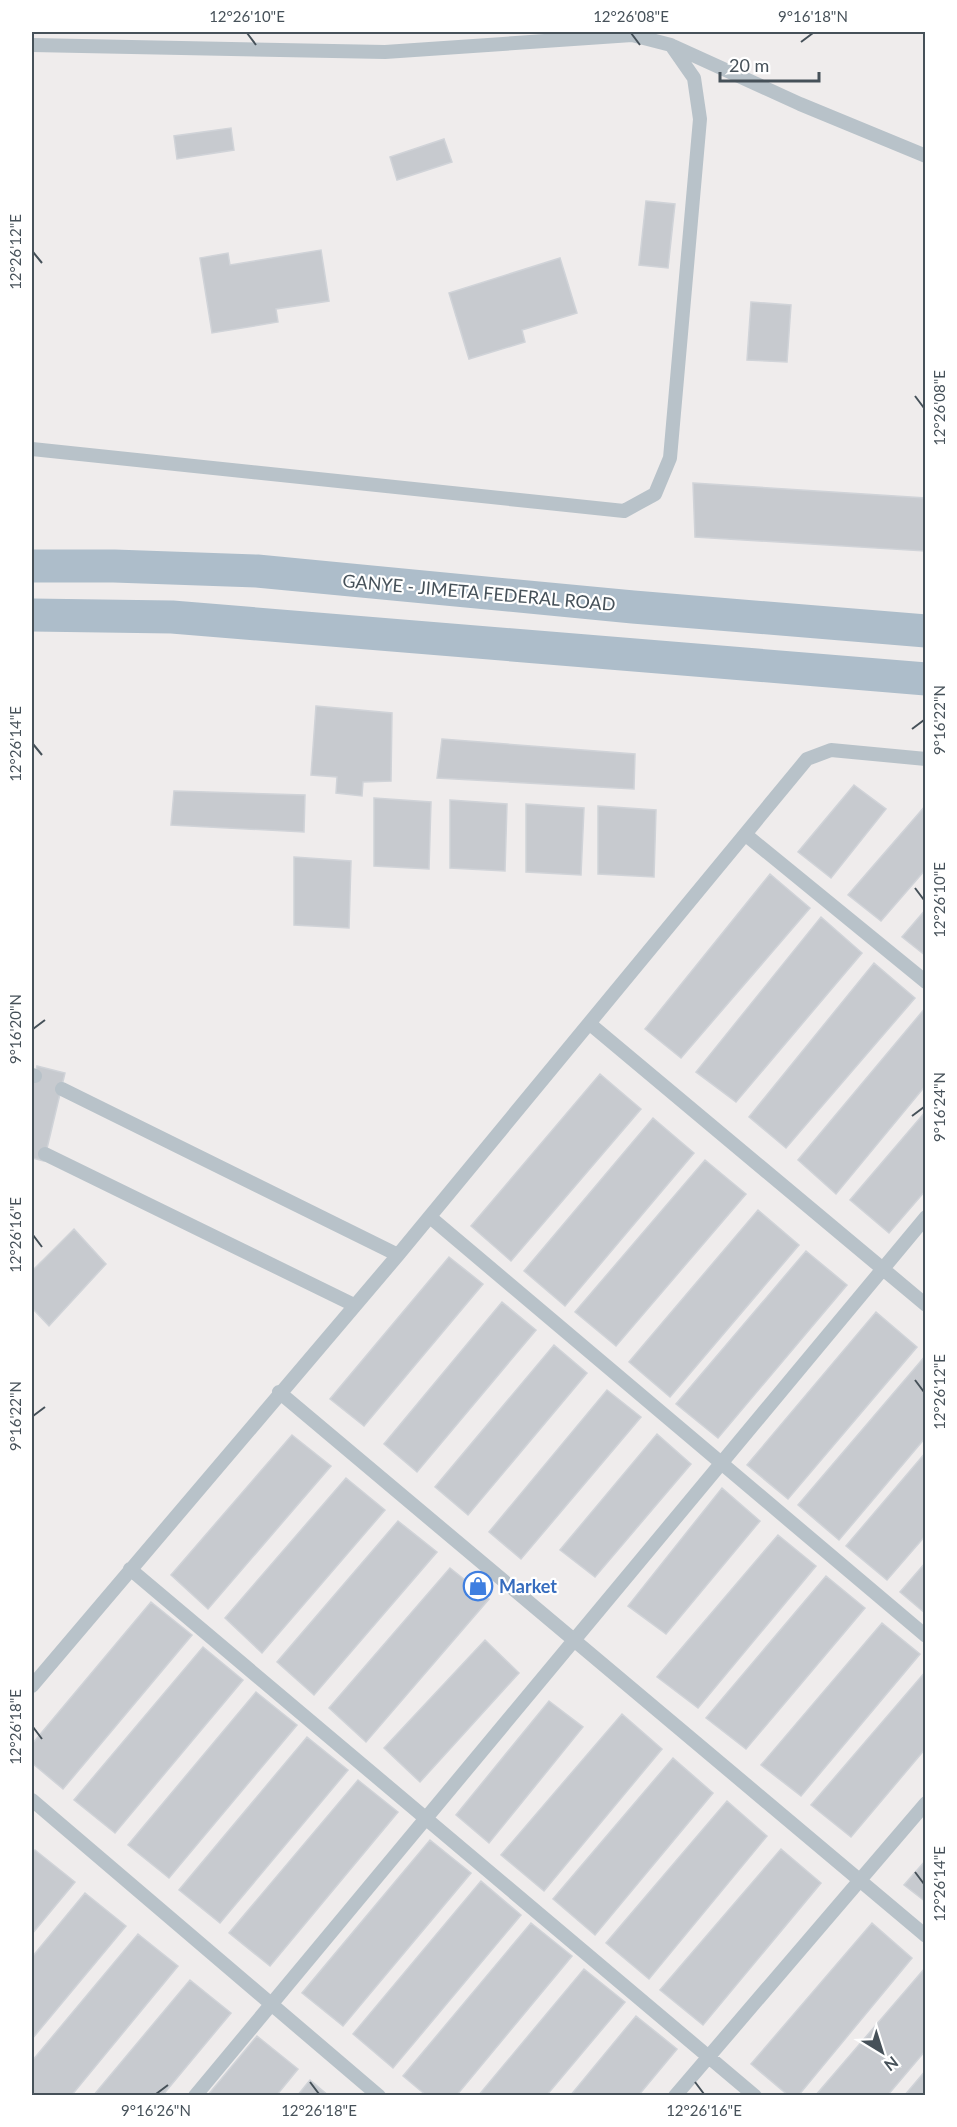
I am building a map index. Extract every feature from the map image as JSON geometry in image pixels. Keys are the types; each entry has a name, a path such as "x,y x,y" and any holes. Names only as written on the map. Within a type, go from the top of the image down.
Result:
{"main road":[{"name":"GANYE - JIMETA FEDERAL ROAD","path":"32,566 114,566 257,571 926,632"},
{"path":"32,615 172,617 926,679"},
{"path":"32,637 76,616"}],"lane":[{"path":"32,45 385,52 632,35 671,45 800,104 926,156"},
{"path":"32,449 624,511 655,494 670,458 700,119 694,78 671,45"},
{"path":"32,1686 279,1392 398,1255 807,759 831,750 926,759"},
{"path":"746,835 926,982"},
{"path":"590,1023 926,1305"},
{"path":"62,1089 398,1255"},
{"path":"45,1154 354,1305"},
{"path":"430,1216 926,1636"},
{"path":"195,2096 926,1217"},
{"path":"279,1392 926,1936"},
{"path":"130,1569 755,2096"},
{"path":"32,1800 379,2096"},
{"path":"675,2096 926,1803"}],"building":[{"path":"231,128 234,150 177,159 174,136"},
{"path":"444,139 452,162 397,180 390,157"},
{"path":"646,201 675,204 668,268 639,265"},
{"path":"321,250 329,301 276,309 278,322 212,333 200,258 228,253 230,265"},
{"path":"560,258 577,313 522,330 525,342 469,359 449,293"},
{"path":"751,302 791,305 787,362 747,360"},
{"path":"693,483 926,498 925,551 695,537"},
{"path":"316,706 392,713 391,781 363,782 362,796 336,793 337,777 311,775"},
{"path":"442,739 635,754 634,789 437,778"},
{"path":"854,785 886,809 831,878 798,852"},
{"path":"174,791 305,795 304,832 171,825"},
{"path":"374,798 431,802 429,869 374,866"},
{"path":"450,800 507,804 505,871 450,868"},
{"path":"526,804 584,808 581,875 526,872"},
{"path":"926,805 926,869 881,921 848,895"},
{"path":"598,806 656,810 654,877 598,874"},
{"path":"294,857 351,861 349,928 294,925"},
{"path":"770,874 810,908 681,1058 645,1029"},
{"path":"926,909 926,956 902,937"},
{"path":"821,917 862,953 736,1102 696,1072"},
{"path":"874,963 915,998 786,1148 749,1117"},
{"path":"926,1007 926,1085 836,1194 798,1160"},
{"path":"37,1066 65,1073 44,1161 32,1158 32,1089"},
{"path":"600,1074 641,1109 511,1261 471,1226"},
{"path":"926,1111 926,1190 889,1233 850,1200"},
{"path":"653,1118 694,1153 565,1306 524,1271"},
{"path":"705,1160 746,1194 616,1346 575,1312"},
{"path":"758,1210 799,1245 670,1397 629,1362"},
{"path":"74,1229 106,1264 49,1326 32,1308 32,1271"},
{"path":"806,1251 847,1285 718,1438 676,1404"},
{"path":"449,1257 483,1284 364,1426 330,1399"},
{"path":"502,1302 536,1330 417,1472 384,1444"},
{"path":"876,1312 917,1347 788,1499 747,1465"},
{"path":"554,1345 587,1373 468,1515 435,1487"},
{"path":"926,1355 926,1437 839,1540 798,1505"},
{"path":"607,1390 641,1417 521,1559 489,1532"},
{"path":"657,1434 691,1464 595,1577 560,1550"},
{"path":"292,1435 331,1466 208,1609 171,1575"},
{"path":"926,1452 926,1535 887,1580 846,1546"},
{"path":"346,1478 385,1510 262,1653 225,1618"},
{"path":"722,1488 760,1521 666,1634 628,1606"},
{"path":"398,1521 437,1552 314,1695 277,1662"},
{"path":"778,1535 816,1566 698,1708 657,1677"},
{"path":"926,1562 926,1614 900,1592"},
{"path":"450,1568 489,1599 366,1742 329,1708"},
{"path":"826,1576 865,1608 746,1749 706,1718"},
{"path":"151,1602 192,1635 63,1789 32,1763 32,1744"},
{"path":"882,1623 920,1654 801,1796 761,1765"},
{"path":"485,1640 519,1673 420,1782 384,1748"},
{"path":"203,1647 243,1680 115,1833 74,1800"},
{"path":"926,1671 926,1748 851,1837 811,1805"},
{"path":"256,1692 297,1725 169,1878 128,1845"},
{"path":"549,1701 583,1727 489,1843 456,1815"},
{"path":"622,1714 662,1749 544,1891 501,1855"},
{"path":"307,1737 348,1770 220,1923 179,1890"},
{"path":"673,1758 713,1793 595,1935 553,1899"},
{"path":"358,1780 398,1812 270,1966 229,1933"},
{"path":"727,1801 767,1836 649,1979 606,1943"},
{"path":"430,1840 471,1873 343,2026 302,1993"},
{"path":"781,1849 821,1883 703,2025 660,1990"},
{"path":"35,1850 75,1882 32,1934 32,1853"},
{"path":"926,1860 926,1902 904,1885"},
{"path":"481,1881 521,1915 393,2068 353,2034"},
{"path":"85,1893 126,1926 32,2039 32,1957"},
{"path":"531,1923 572,1956 456,2096 427,2096 403,2076"},
{"path":"872,1923 912,1958 798,2096 789,2096 751,2064"},
{"path":"138,1934 178,1966 71,2096 32,2096 32,2061"},
{"path":"925,1968 926,2050 887,2096 815,2096"},
{"path":"584,1969 625,2002 546,2096 478,2096"},
{"path":"190,1980 231,2013 162,2096 93,2096"},
{"path":"636,2016 677,2049 638,2096 570,2096"},
{"path":"257,2036 298,2069 276,2096 207,2096"},
{"path":"926,2070 926,2096 904,2096"},
{"path":"310,2080 329,2096 297,2096"}],"place":[{"name":"Market","path":"478,1586"}]}
